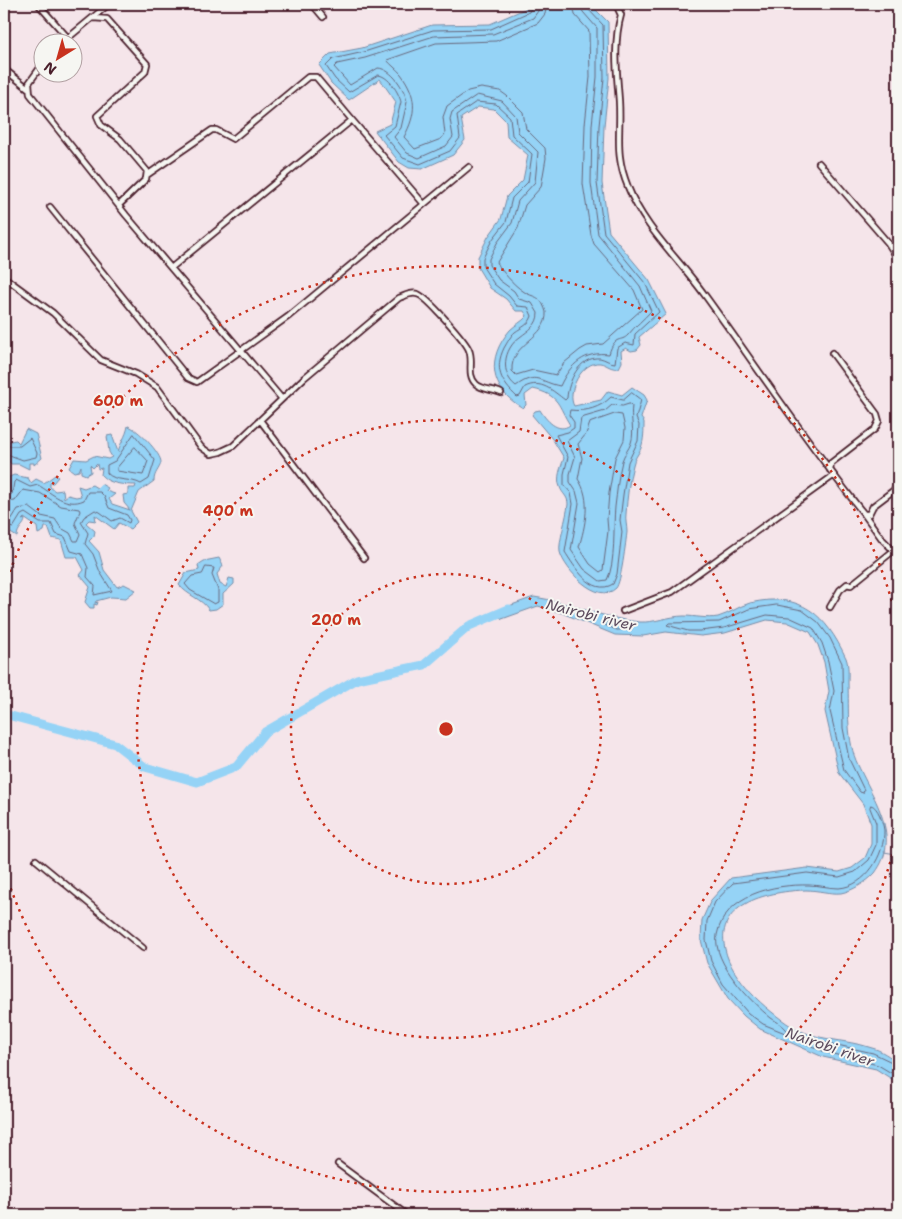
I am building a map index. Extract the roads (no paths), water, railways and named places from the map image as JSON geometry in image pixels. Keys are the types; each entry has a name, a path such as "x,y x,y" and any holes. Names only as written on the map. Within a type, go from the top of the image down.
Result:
{"street":[{"path":"38,4 63,32"},
{"path":"76,32 109,4"},
{"path":"312,4 323,17"},
{"path":"616,4 621,15 617,25 615,51 619,102 617,147 619,162 628,188 668,251 703,292 833,476 864,514 871,526 896,549 898,555"},
{"path":"93,18 107,19 147,64 145,72 97,116 101,125 120,139 147,171 148,175"},
{"path":"4,69 28,88 30,94 119,206 282,399"},
{"path":"28,88 32,77"},
{"path":"119,206 148,175 212,130 216,130 233,140 308,77 316,77 423,203"},
{"path":"171,268 352,120"},
{"path":"819,163 888,244 898,259"},
{"path":"50,207 188,378 197,382 289,316 338,274 392,232 423,203 469,167"},
{"path":"4,277 53,313 100,360 136,374 157,387 206,451 216,454 227,449 304,378 384,310 399,298 412,293 429,300 466,344 471,357 471,376 476,384 501,393"},
{"path":"830,470 830,463 875,429 879,421 877,414 832,353"},
{"path":"260,420 364,558"},
{"path":"623,611 672,592 833,476"},
{"path":"864,514 869,514 873,506 898,487"},
{"path":"830,607 840,590 847,584 851,585 896,549"},
{"path":"36,860 143,948"},
{"path":"338,1164 407,1215"}],"water":[{"path":"529,4 590,4 608,22 609,78 604,126 602,183 609,232 649,280 666,314 639,337 641,345 637,350 631,351 626,348 621,351 622,362 619,368 600,363 587,367 577,379 572,393 574,406 601,400 608,391 622,395 632,387 644,395 647,400 641,418 644,422 643,442 635,458 629,483 626,516 627,532 621,570 618,585 609,592 591,589 575,576 563,559 560,552 561,536 568,504 559,484 559,472 564,458 553,440 532,415 535,411 540,410 549,422 557,427 561,428 570,425 557,402 542,391 533,389 525,395 526,405 523,408 503,392 495,372 497,351 502,341 510,330 527,316 524,311 516,311 506,299 490,288 478,268 478,257 488,237 501,219 507,196 523,180 528,155 507,137 506,121 494,109 478,107 461,118 465,140 453,155 422,169 409,168 399,162 375,131 390,124 396,102 380,79 349,100 331,83 319,65 330,54 362,48 432,25 490,24 527,8"},
{"path":"128,426 137,431 148,442 158,454 161,463 154,481 139,492 131,511 137,522 130,529 119,523 114,529 95,515 96,521 89,520 86,523 95,531 94,536 89,541 99,552 104,570 117,587 124,584 136,590 126,598 111,597 96,601 95,603 98,602 97,605 94,604 94,608 90,608 85,602 90,587 80,575 84,570 77,557 66,557 61,540 52,538 48,527 45,527 44,531 38,534 37,527 24,518 22,520 25,519 25,521 18,531 17,537 4,529 4,490 10,493 9,477 14,475 28,478 31,483 36,479 44,483 55,475 58,477 53,483 50,483 50,487 55,491 63,490 64,498 68,495 81,496 78,486 84,488 92,485 97,488 101,484 108,488 106,491 115,494 109,499 112,504 130,510 124,503 123,495 128,494 128,488 135,488 136,485 121,484 104,478 101,475 102,468 98,469 97,464 93,468 90,465 91,472 86,475 81,473 81,466 79,471 74,472 69,468 74,459 86,460 94,456 108,459 112,457 109,452 107,436 112,435 118,452"},
{"path":"26,429 36,434 42,458 34,465 34,463 29,463 29,469 19,464 11,464 4,455 4,442 16,440 19,443"},
{"path":"219,558 223,566 217,574 220,584 226,587 229,578 234,579 234,584 223,594 223,604 216,609 209,610 179,585 186,573 199,570 198,565 204,561"},
{"path":"534,597 613,618 640,622 678,616 718,617 750,603 784,600 810,610 830,630 847,661 850,735 854,755 883,819 886,832 886,846 883,859 872,876 859,886 845,892 792,891 777,893 748,902 728,920 724,933 725,949 729,961 742,983 771,1011 800,1031 862,1045 882,1052 898,1062 898,1083 876,1069 823,1057 760,1029 728,999 707,963 701,940 702,920 711,900 731,878 807,868 839,872 852,868 865,858 871,844 871,824 863,804 839,773 825,711 829,691 824,662 818,645 810,632 787,622 767,620 725,633 701,636 666,632 643,636 615,635 562,613 538,606 502,619 495,611"}],"waterway":[{"name":"Nairobi river","path":"4,714 115,744 145,767 197,782 236,767 265,732 357,679 424,665 469,626 509,609"},
{"path":"884,852 896,854 898,849"}]}
